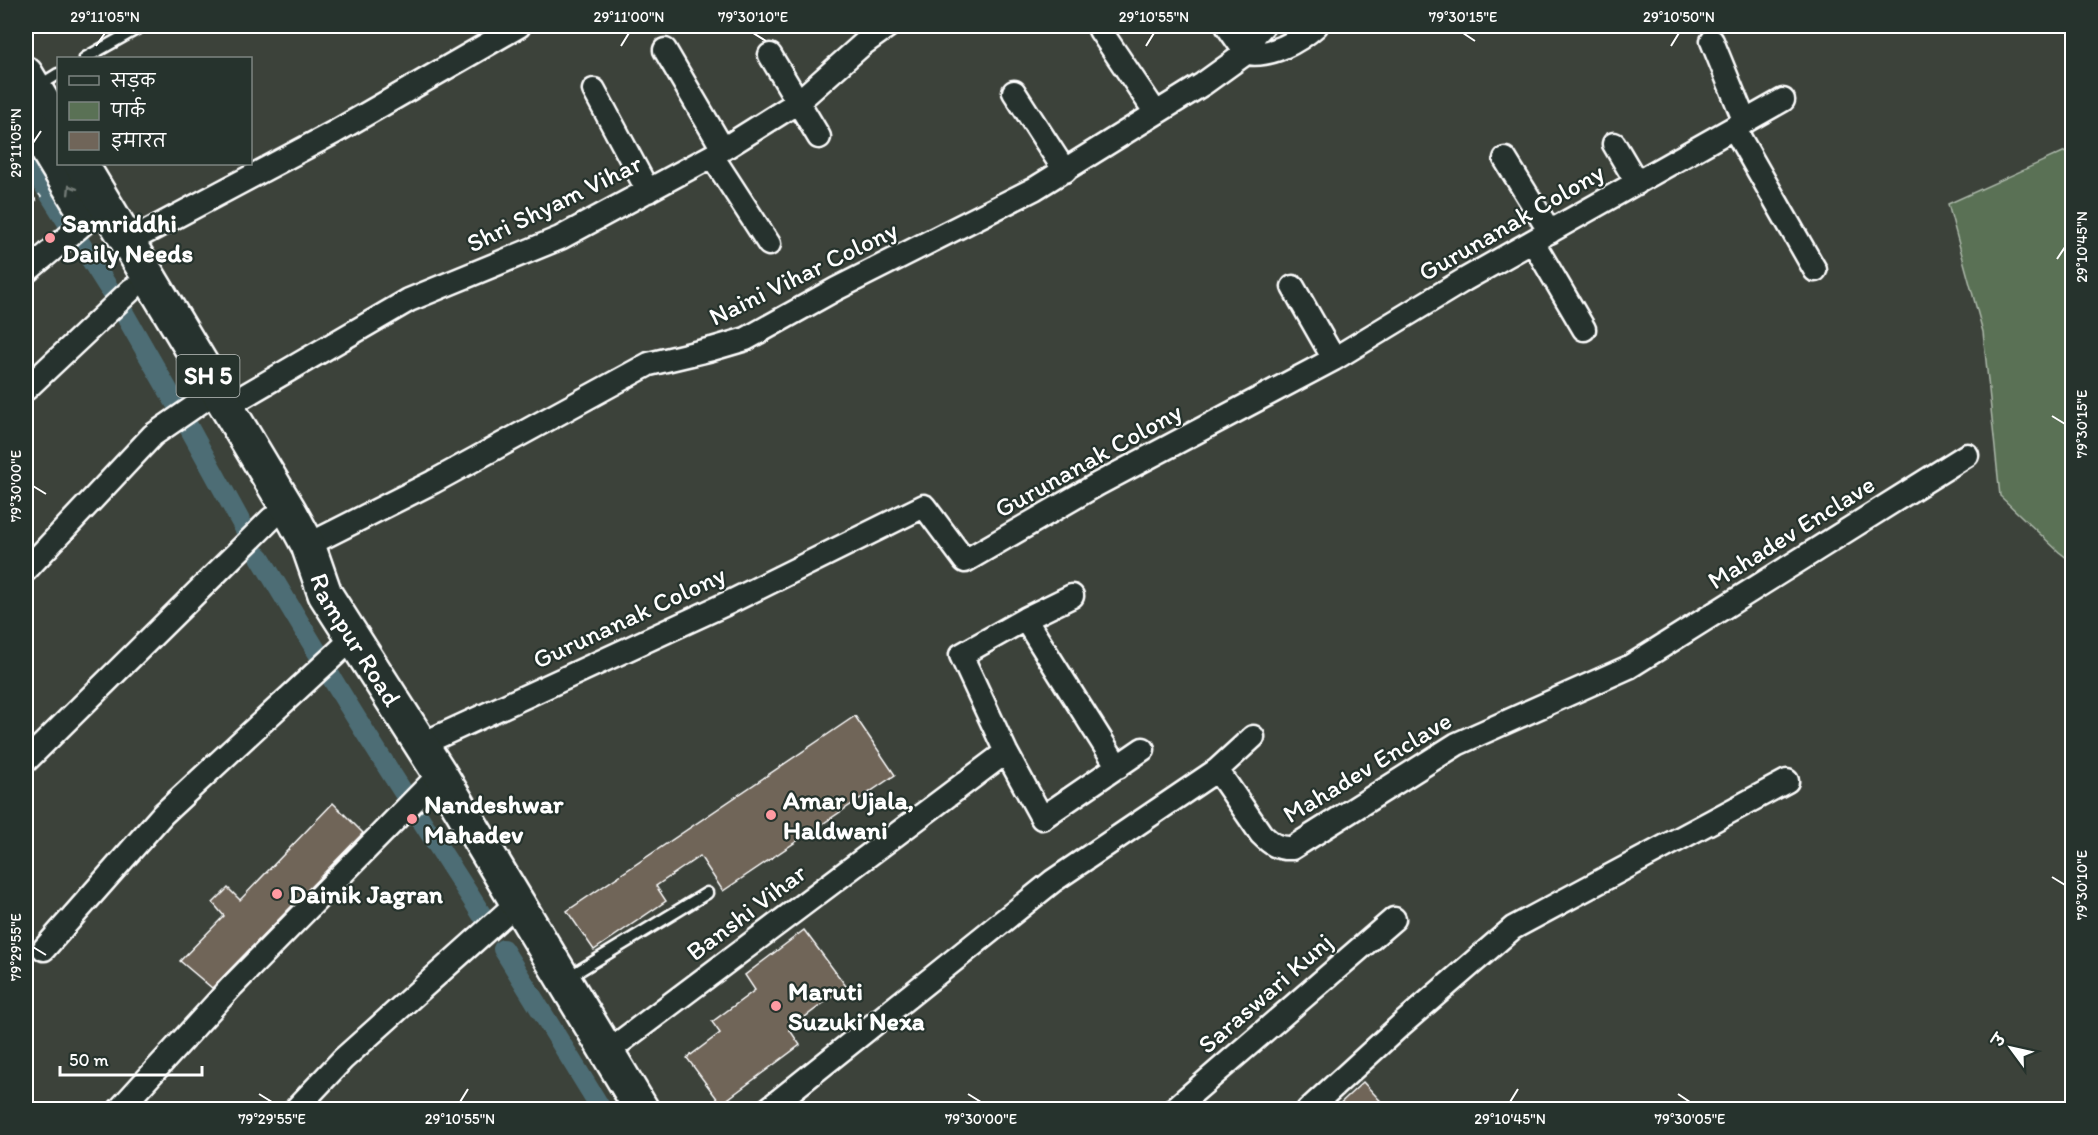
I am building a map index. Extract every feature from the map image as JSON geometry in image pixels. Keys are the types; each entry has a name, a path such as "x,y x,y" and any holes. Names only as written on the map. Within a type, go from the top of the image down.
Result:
{"main road":[{"path":"36,88 57,126"},
{"path":"36,88 57,158"},
{"path":"59,165 78,227 132,289 214,404 271,519 287,545 325,594"},
{"name":"Rampur Road","path":"82,165 128,242 214,404 308,544 325,594 440,774 642,1110"}],"street":[{"path":"128,242 335,132 519,26"},
{"name":"Shri Shyam Vihar","path":"26,570 153,435 410,300 560,238 648,191 718,152 798,102 863,44 888,26"},
{"path":"1227,26 1246,53 1257,55 1284,46 1316,26"},
{"name":"Naini Vihar Colony","path":"308,544 433,482 650,364 712,350 746,339 836,289 1034,189 1203,84 1246,53 1246,47 1263,26"},
{"path":"1100,30 1156,114"},
{"path":"1712,41 1740,125 1815,270"},
{"path":"664,50 769,244"},
{"path":"770,55 819,137"},
{"path":"594,90 648,191"},
{"path":"1014,92 1065,171"},
{"name":"Gurunanak Colony","path":"420,745 730,602 924,506 965,561 1098,484 1334,358 1464,280 1783,100"},
{"path":"1614,144 1637,183"},
{"path":"1505,159 1584,329"},
{"path":"26,272 78,227"},
{"path":"1293,287 1334,358"},
{"path":"26,389 132,289"},
{"name":"Mahadev Enclave","path":"1217,770 1269,843 1280,849 1292,848 1457,744 1629,667 1966,455"},
{"path":"26,761 76,709 271,519"},
{"path":"1072,597 961,655 1006,752 1042,818 1143,749"},
{"path":"1025,620 1118,767"},
{"path":"44,949 163,814 352,638"},
{"path":"767,1110 1053,881 1217,770 1253,737"},
{"name":"Banshi Vihar","path":"608,1052 1006,752"},
{"path":"118,1110 241,978 440,774"},
{"path":"1308,1110 1402,1024 1513,928 1787,781"},
{"path":"295,1110 343,1059 517,903"},
{"name":"Saraswari Kunj","path":"1173,1110 1394,919"}],"lane":[{"path":"87,57 142,26"},
{"path":"564,979 707,893"}],"path":[{"path":"26,208 42,193"}],"green space":[{"path":"2072,148 2072,562 2000,496 1983,332 1948,204"}],"building":[{"name":"Amar Ujala, Haldwani","path":"855,716 895,775 723,891 700,856 656,886 666,901 594,950 567,911"},
{"name":"Dainik Jagran","path":"333,803 363,833 212,988 180,961 224,916 213,903 228,888 240,900"},
{"name":"Maruti Suzuki Nexa","path":"804,930 846,986 789,1029 800,1045 721,1104 687,1058 720,1033 712,1022 755,990 745,975"},
{"path":"1363,1082 1389,1110 1333,1110"}],"waterway":[{"path":"26,157 113,295"},
{"path":"121,308 176,404"},
{"path":"187,424 248,535"},
{"path":"260,557 319,655"},
{"path":"328,672 482,915"},
{"path":"503,949 602,1110"}],"place":[{"name":"Samriddhi Daily Needs","path":"50,238"},
{"name":"Amar Ujala, Haldwani","path":"771,815"},
{"name":"Nandeshwar Mahadev","path":"412,819"},
{"name":"Dainik Jagran","path":"277,894"},
{"name":"Maruti Suzuki Nexa","path":"776,1006"}]}
